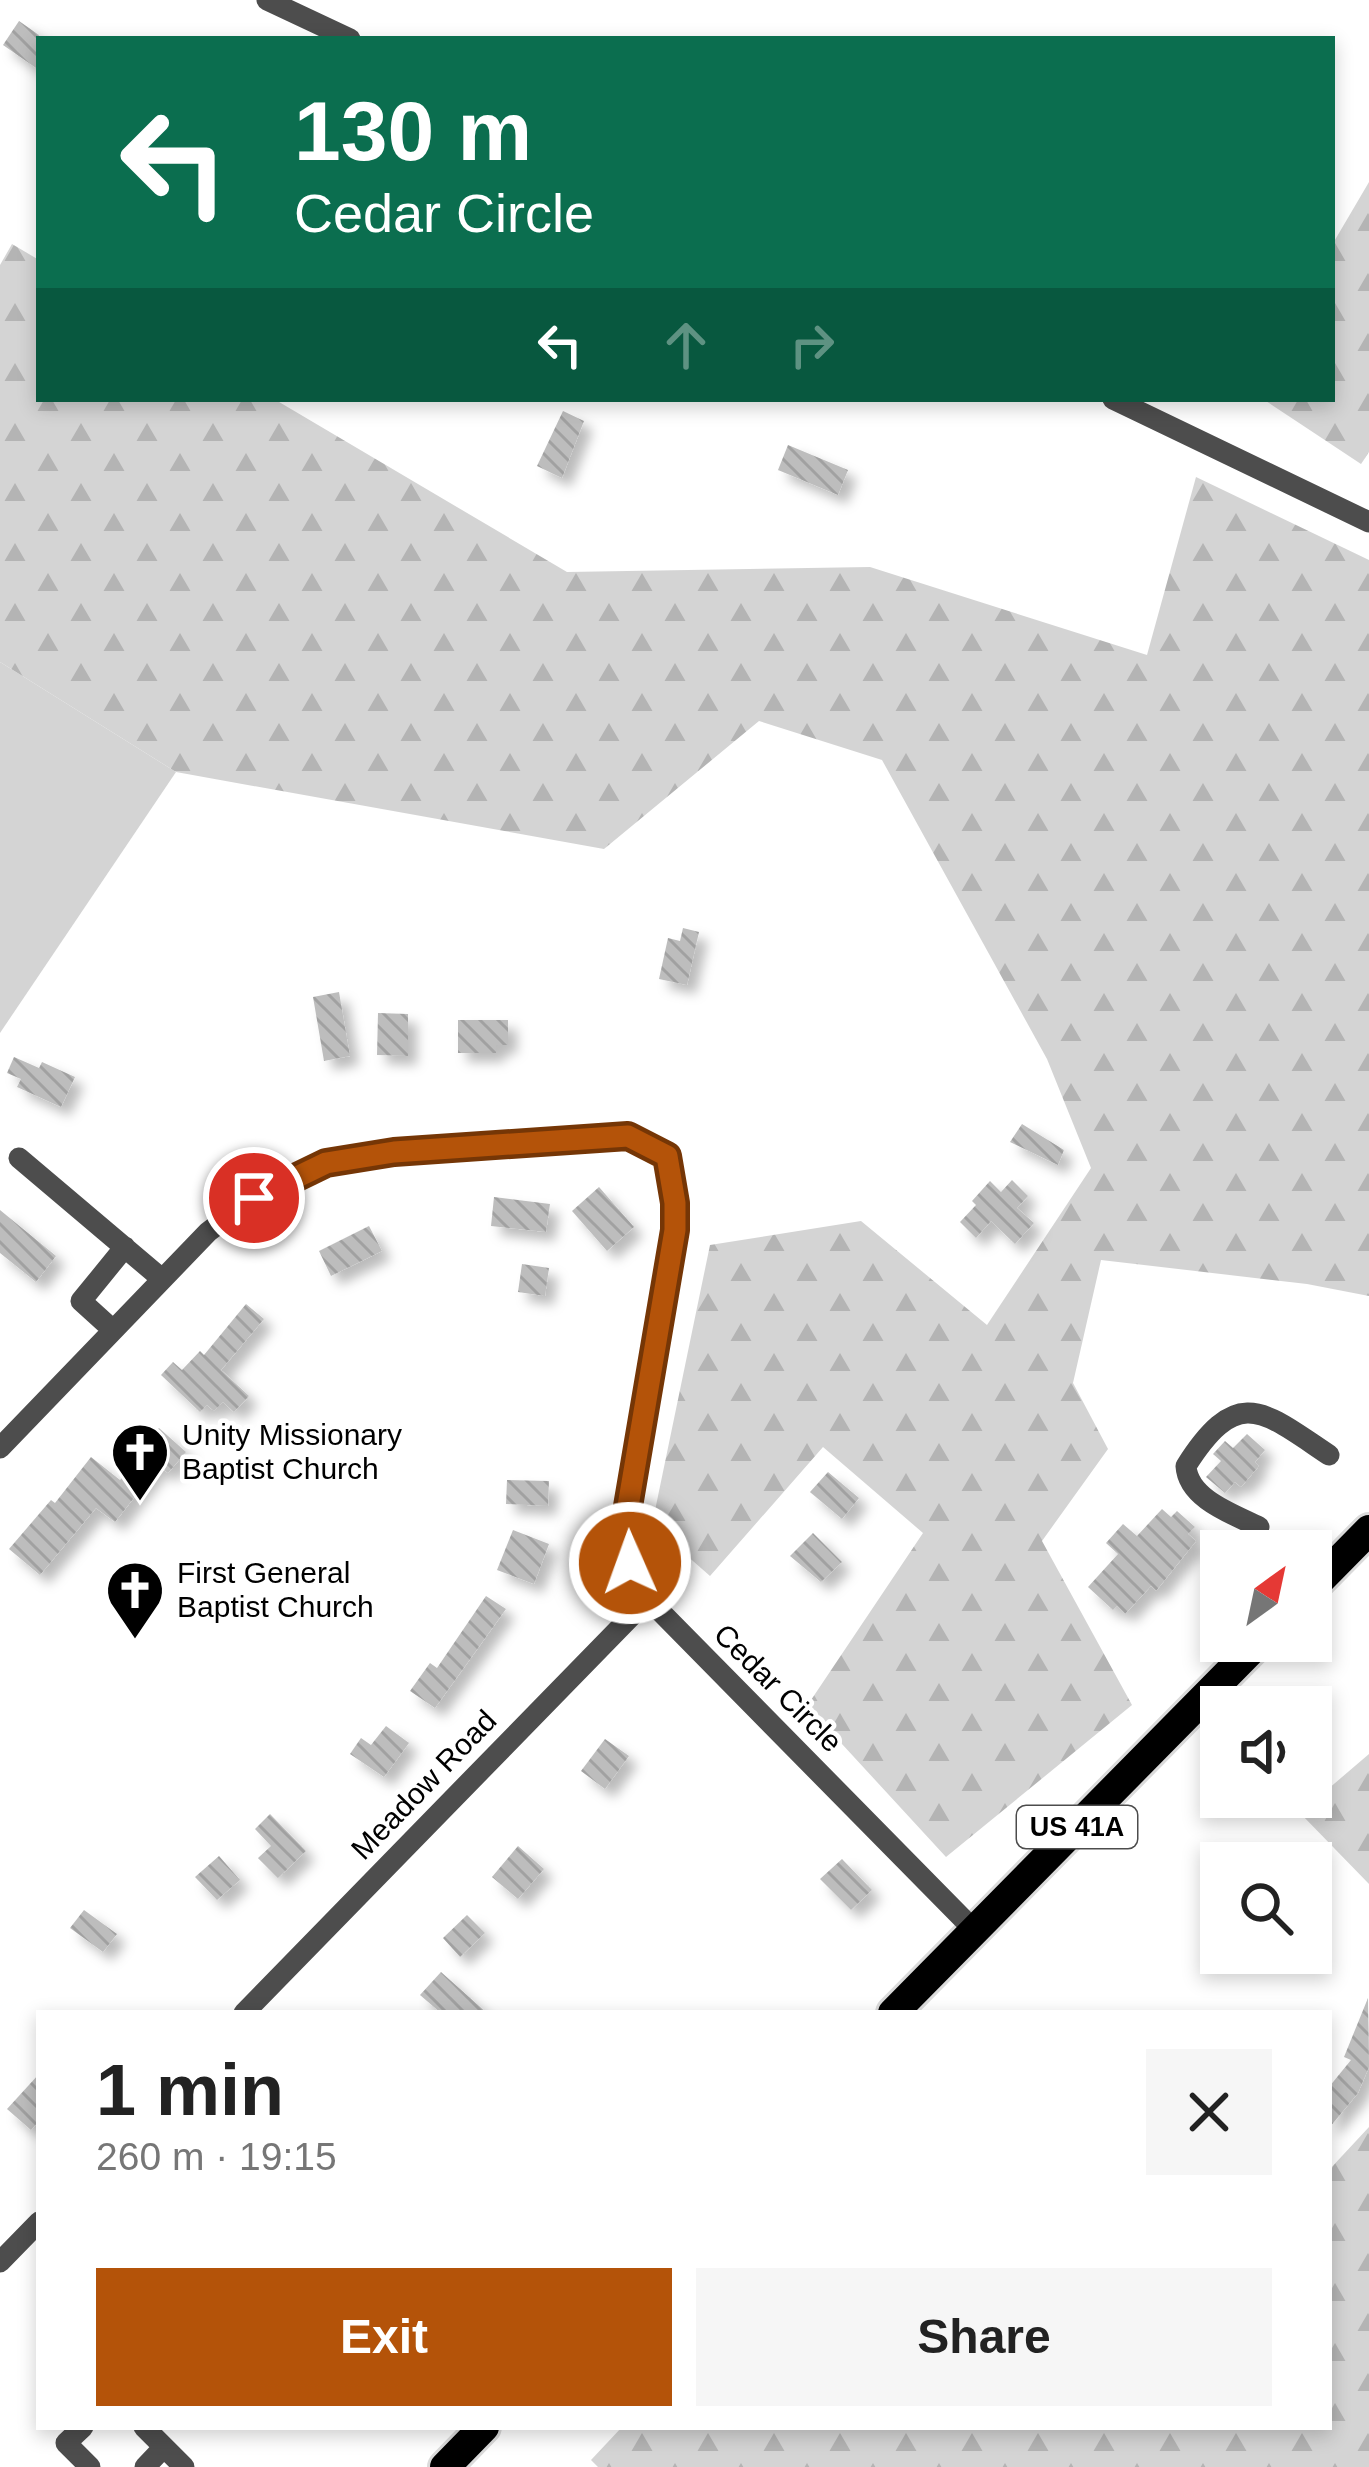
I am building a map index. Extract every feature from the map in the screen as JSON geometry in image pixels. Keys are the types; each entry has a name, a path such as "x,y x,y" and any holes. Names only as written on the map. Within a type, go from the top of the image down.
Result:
{"main road":[{"path":"1332,1568 1369,1530"},
{"name":"US 41A","path":"896,2010 1239,1662"},
{"path":"445,2467 481,2430"}],"street":[{"path":"267,0 344,36"},
{"path":"1120,402 1367,518"},
{"name":"Cedar Circle","path":"0,1448 208,1232 254,1198 326,1163 394,1152 628,1136 667,1156 675,1203 675,1230 626,1518 630,1563 648,1599 975,1931"},
{"path":"19,1158 162,1279"},
{"path":"113,1330 81,1301 125,1247"},
{"path":"1259,1527 1199,1493 1187,1479 1186,1466 1220,1426 1242,1411 1254,1412 1329,1454"},
{"name":"Meadow Road","path":"247,2010 648,1599"},
{"path":"0,2262 36,2225"},
{"path":"80,2430 66,2443 90,2467"},
{"path":"147,2430 184,2467"},
{"path":"145,2467 164,2447"}],"green space":[{"path":"1369,182 1369,452 1361,464 1268,402 1335,402 1335,240"},
{"path":"12,244 36,258 36,402 279,402 567,572 870,567 1147,655 1196,477 1369,560 1369,1296 1307,1284 1101,1260 1073,1383 1108,1449 1042,1541 1132,1705 946,1857 807,1706 923,1533 823,1447 710,1576 652,1525 710,1245 861,1221 987,1325 1091,1168 1047,1059 882,760 759,721 604,849 176,772 0,662 0,265"},
{"path":"0,662 176,772 0,1033"},
{"path":"1369,1754 1369,1884 1305,1818 1332,1818 1332,1786"},
{"path":"1369,2127 1369,2467 598,2467 591,2460 619,2430 1332,2430 1332,2167"}],"building":[{"path":"19,21 39,35 36,68 3,45"},
{"path":"563,411 584,421 562,478 537,466"},
{"path":"788,445 848,470 838,495 778,470"},
{"path":"683,928 699,932 687,985 659,979 668,938 680,941"},
{"path":"339,992 350,1056 324,1061 313,997"},
{"path":"378,1013 408,1014 408,1056 377,1055"},
{"path":"458,1020 508,1020 508,1045 496,1045 496,1053 458,1053"},
{"path":"14,1057 39,1068 42,1062 75,1077 61,1107 17,1087 21,1079 7,1073"},
{"path":"1022,1124 1064,1150 1058,1165 1010,1142"},
{"path":"1012,1180 1028,1196 1017,1208 1034,1223 1015,1244 991,1221 976,1238 960,1222 976,1205 972,1201 990,1181 1001,1192"},
{"path":"599,1187 634,1227 607,1251 572,1211"},
{"path":"494,1197 550,1204 546,1232 491,1226"},
{"path":"0,1210 56,1256 36,1282 0,1253"},
{"path":"369,1226 382,1251 331,1276 319,1251"},
{"path":"522,1264 549,1268 545,1296 518,1292"},
{"path":"246,1304 264,1319 221,1370 249,1396 234,1412 223,1402 214,1411 207,1405 200,1412 161,1375 173,1362 182,1370 200,1351 204,1355"},
{"path":"159,1428 186,1452 168,1473 159,1466 115,1522 96,1508 40,1575 9,1549 51,1500 55,1503 91,1457 120,1480 151,1445 147,1441"},
{"path":"1247,1434 1265,1450 1255,1462 1259,1466 1241,1487 1235,1482 1225,1493 1206,1477 1221,1461 1213,1454 1225,1441 1233,1448"},
{"path":"828,1472 859,1498 842,1519 810,1492"},
{"path":"507,1480 549,1481 548,1506 506,1504"},
{"path":"1162,1509 1171,1517 1177,1511 1195,1527 1188,1534 1196,1541 1156,1591 1151,1586 1125,1614 1117,1606 1113,1610 1088,1587 1118,1554 1106,1543 1123,1524 1137,1536"},
{"path":"513,1530 549,1544 534,1584 497,1570"},
{"path":"813,1533 842,1562 821,1582 790,1556"},
{"path":"486,1596 506,1609 435,1708 410,1691 430,1663 437,1668"},
{"path":"386,1726 409,1743 384,1777 350,1754 361,1738 371,1745"},
{"path":"605,1739 629,1756 605,1789 581,1771"},
{"path":"270,1814 306,1851 278,1878 258,1858 271,1846 255,1829"},
{"path":"518,1846 544,1869 518,1899 492,1877"},
{"path":"219,1856 240,1880 217,1900 195,1877"},
{"path":"842,1859 872,1890 851,1910 820,1879"},
{"path":"84,1910 117,1934 103,1952 70,1928"},
{"path":"467,1915 485,1933 460,1957 443,1938"},
{"path":"441,1972 484,2010 438,2010 420,1995"},
{"path":"1368,1998 1369,2067 1358,2093 1332,2124 1332,2083 1351,2060 1344,2057"},
{"path":"36,2077 36,2124 31,2130 7,2109"}],"place":[{"name":"Unity Missionary Baptist Church","path":"140,1503"},
{"name":"First General Baptist Church","path":"135,1641"}],"route":[{"path":"254,1198 326,1163 394,1152 628,1136 667,1156 675,1230 626,1518 630,1563"}]}
